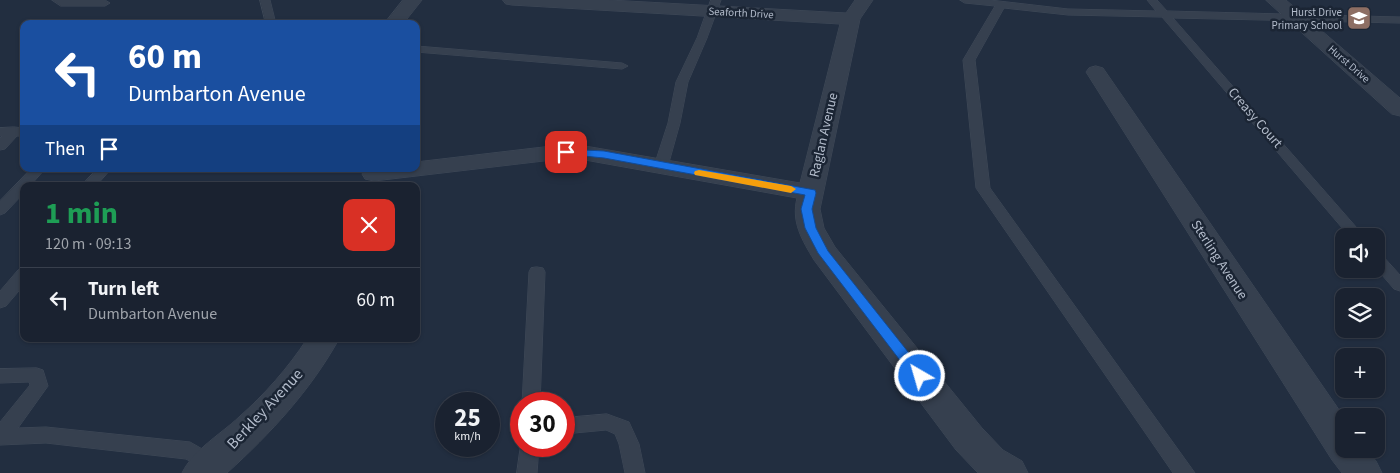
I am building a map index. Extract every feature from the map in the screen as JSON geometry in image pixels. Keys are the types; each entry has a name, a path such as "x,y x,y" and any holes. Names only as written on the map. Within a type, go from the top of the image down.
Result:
{"street":[{"path":"396,20 413,0"},
{"name":"Seaforth Drive","path":"512,0 858,9"},
{"name":"Hurst Drive","path":"1275,0 1400,109"},
{"name":"Raglan Avenue","path":"858,9 807,209 810,228 824,253 969,439 990,462 1009,473"},
{"name":"Sterling Avenue","path":"1096,72 1335,433"},
{"path":"420,170 566,152 604,154 811,193"},
{"path":"373,176 405,172"},
{"name":"Berkley Avenue","path":"206,469 248,431 299,376 321,342"},
{"name":"Sterling Avenue","path":"1352,458 1362,473"}],"lane":[{"path":"57,0 61,3 105,3"},
{"path":"265,0 270,20"},
{"path":"965,0 1009,4 1059,12 1400,20"},
{"name":"Creasy Court","path":"1152,0 1351,228"},
{"path":"1009,4 969,60 983,188 1185,473"},
{"path":"661,166 674,123 682,82 714,6"},
{"path":"420,49 622,66"},
{"path":"0,132 19,132"},
{"path":"0,146 19,132"},
{"path":"26,182 35,172"},
{"path":"93,182 101,172"},
{"path":"0,210 20,188"},
{"path":"1385,268 1400,285"},
{"path":"532,392 537,272"},
{"path":"0,302 20,279"},
{"path":"0,376 37,375 39,386 0,437"},
{"path":"575,425 607,422 622,428 629,444 635,473"},
{"path":"0,437 46,435 190,451 206,469"},
{"path":"527,473 528,457"}],"slow traffic":[{"path":"699,173 791,189"}],"place":[{"name":"Hurst Drive Primary School","path":"1359,18"}],"route":[{"path":"566,152 604,154 811,193 807,209 810,228 824,253 920,376"}]}
